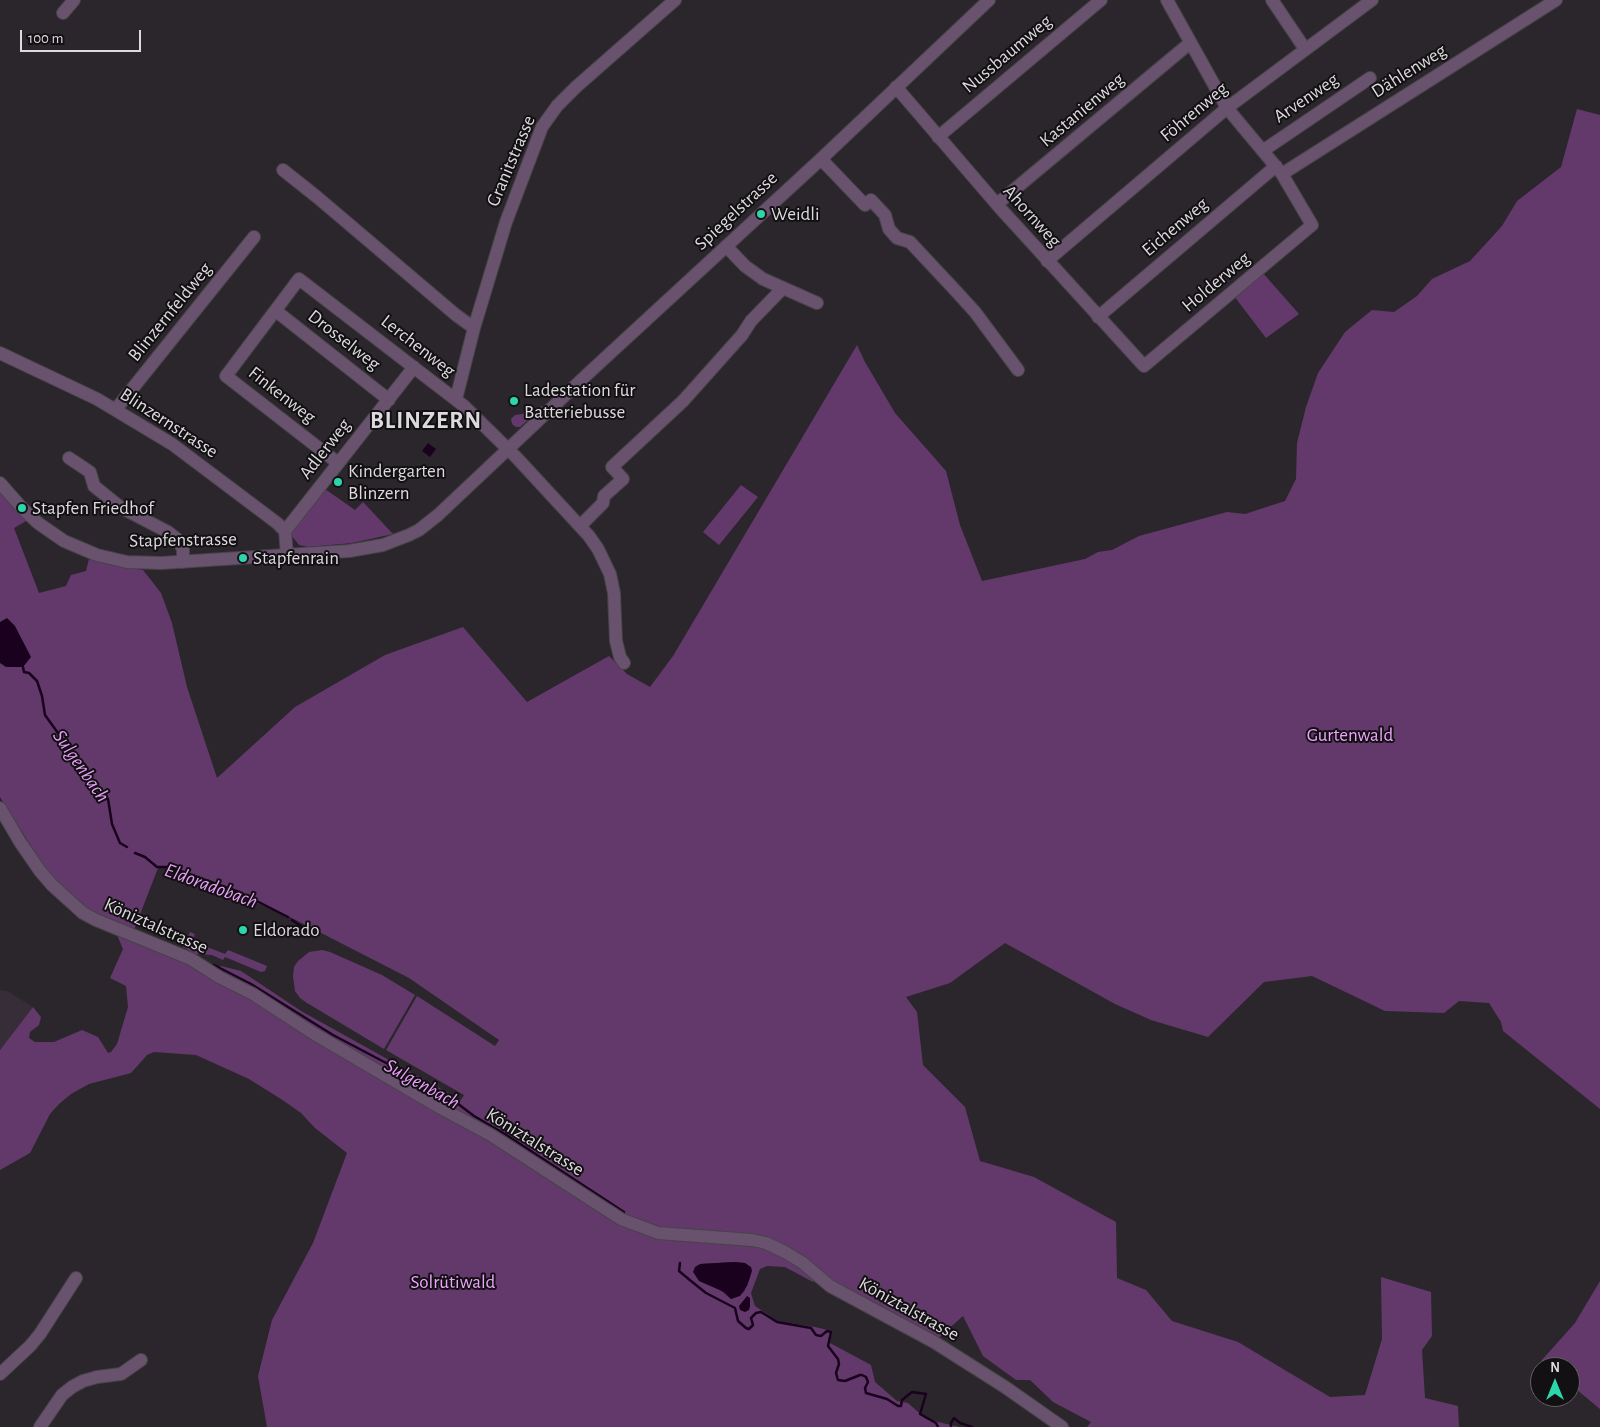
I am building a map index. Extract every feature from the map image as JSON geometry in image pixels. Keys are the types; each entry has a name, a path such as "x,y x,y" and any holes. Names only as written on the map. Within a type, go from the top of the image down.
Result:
{"street":[{"path":"64,13 74,0"},
{"name":"Granitstrasse","path":"456,399 474,328 506,222 542,127 576,87 675,0"},
{"name":"Spiegelstrasse","path":"507,449 990,0"},
{"name":"Nussbaumweg","path":"938,137 1101,0"},
{"path":"1167,0 1228,108 1279,170"},
{"path":"1272,0 1305,49"},
{"name":"Föhrenweg","path":"1047,261 1228,108 1372,0"},
{"name":"Dählenweg","path":"1279,170 1556,0"},
{"name":"Kastanienweg","path":"996,204 1190,43"},
{"name":"Arvenweg","path":"1264,150 1370,78"},
{"name":"Ahornweg","path":"896,87 996,204 1144,366"},
{"path":"821,159 865,205 872,200 885,215 888,229 897,238 910,242 954,288 975,312 1018,370"},
{"path":"283,170 474,328"},
{"name":"Holderweg","path":"1144,366 1312,225 1279,170"},
{"name":"Eichenweg","path":"1098,317 1279,170"},
{"name":"Blinzernfeldweg","path":"116,410 254,237"},
{"path":"726,246 752,272 782,289 817,303"},
{"name":"Lerchenweg","path":"276,310 300,279 456,399 507,449 580,526 598,549 610,574 614,593 616,641 624,664"},
{"path":"580,526 603,503 604,496 623,479 612,467 683,401 742,335 751,321 782,289"},
{"name":"Finkenweg","path":"276,310 226,376 338,463"},
{"name":"Drosselweg","path":"276,310 388,400"},
{"name":"Blinzernstrasse","path":"0,353 116,410 172,444 285,531"},
{"name":"Adlerweg","path":"285,531 414,367"},
{"name":"Stapfenstrasse","path":"0,483 38,523 64,541 83,550 127,562 183,562 368,548 409,535 430,522 507,449"},
{"path":"69,458 90,472 94,486 120,507 168,532 177,539 183,550 183,562"},
{"path":"285,531 287,555"},
{"name":"Köniztalstrasse","path":"0,808 20,842 52,885 83,913 191,959 219,977 253,994 313,1033 439,1107 491,1135 628,1222 658,1233 752,1240 766,1243 785,1252 803,1263 830,1286 948,1351 1005,1387 1062,1427"},
{"path":"0,1374 40,1334 76,1278"},
{"path":"40,1427 62,1395 72,1387 98,1377 121,1374 141,1360"}],"shaded area":[{"path":"428,443 436,449 430,457 422,451"},
{"path":"7,618 15,626 31,657 23,667 6,667 0,663 0,622"},
{"path":"0,990 7,991 33,1007 0,1050"},
{"path":"745,1263 751,1267 752,1271 747,1286 740,1296 731,1299 724,1292 699,1281 693,1272 695,1267 700,1264"},
{"path":"747,1296 750,1298 750,1306 749,1310 745,1312 740,1310 739,1306"}],"green space":[{"name":"Gurtenwald","path":"1577,109 1600,115 1600,1109 1503,1031 1501,1022 1489,1003 1459,1001 1444,1013 1385,1011 1312,976 1264,982 1208,1037 1151,1020 1115,1004 1005,943 950,983 906,997 917,1012 923,1065 965,1107 980,1161 1034,1177 1116,1222 1117,1278 1146,1290 1172,1321 1238,1342 1330,1397 1365,1395 1382,1339 1381,1277 1431,1292 1432,1336 1422,1350 1425,1398 1458,1406 1459,1427 1087,1427 1091,1422 1053,1402 1030,1380 1016,1380 983,1356 963,1316 934,1342 830,1286 811,1281 785,1267 767,1266 760,1269 751,1293 755,1306 777,1321 832,1331 830,1343 871,1365 875,1382 897,1401 908,1403 926,1419 959,1427 267,1427 258,1376 272,1320 313,1243 347,1153 315,1128 301,1113 249,1079 196,1055 154,1052 147,1055 131,1073 89,1084 71,1094 50,1114 30,1153 0,1170 0,1050 33,1007 41,1017 39,1025 30,1032 29,1038 35,1042 54,1042 82,1030 98,1037 108,1053 111,1052 117,1044 128,1007 126,986 110,978 123,949 117,935 215,973 221,966 241,971 301,1011 461,1100 464,1095 386,1050 417,996 495,1046 499,1040 409,978 288,916 173,868 158,868 134,930 87,908 56,881 45,868 0,797 1,492 28,520 14,528 39,593 66,586 71,575 86,571 89,559 110,565 143,570 161,593 172,623 187,687 217,778 295,707 385,655 463,627 527,702 609,656 627,674 650,687 673,656 857,345 895,413 946,471 960,525 982,581 1085,559 1098,552 1112,550 1139,536 1227,512 1245,514 1285,501 1296,479 1297,443 1306,407 1318,373 1345,332 1372,310 1394,312 1417,296 1432,279 1470,261 1502,226 1517,201 1561,167","holes":["745,1263 749,1267 750,1278 744,1292 731,1299 719,1289 700,1281 700,1264"]},
{"path":"1262,272 1299,314 1266,338 1234,296"},
{"path":"542,406 520,427 512,424 511,419 515,415"},
{"path":"741,485 758,497 719,545 703,532"},
{"path":"325,489 355,510 363,502 393,534 352,543 308,547 299,545 291,535 291,532"},
{"path":"190,932 195,934 192,941 225,954 228,950 267,966 265,971 261,972 225,957 223,960 212,955 195,954 183,947"},
{"path":"322,950 382,975 415,995 384,1049 307,1003 295,991 294,967 309,952"},
{"path":"1600,1281 1600,1409 1580,1392 1580,1357 1545,1357 1575,1323"}],"waterway":[{"name":"Sulgenbach","path":"23,667 24,672 29,673 37,681 45,715 68,747 84,776 108,799 112,824 120,843"},
{"name":"Eldoradobach","path":"120,843 127,847"},
{"name":"Eldoradobach","path":"135,853 145,857 157,867 169,867 239,892 288,917"},
{"name":"Eldoradobach","path":"292,920 314,935"},
{"name":"Sulgenbach","path":"214,965 251,984 333,1035 445,1094 474,1116 505,1134 624,1212"},
{"name":"Sulgenbach","path":"680,1263 679,1271 691,1281 706,1293 735,1308 738,1321 746,1328 749,1329 753,1325 751,1318 756,1313 761,1312 777,1322 811,1328 816,1335 821,1336 827,1331 831,1332 828,1346 838,1359 839,1364 836,1373 838,1380 845,1381 862,1375 866,1377 868,1382 865,1388 866,1393 887,1399 898,1406 901,1406 902,1400 912,1392 926,1394 920,1414 936,1423 938,1427"},
{"name":"Sulgenbach","path":"951,1427 954,1418 960,1423 972,1427"}],"place":[{"name":"Weidli","path":"761,214"},
{"name":"Ladestation für Batteriebusse","path":"514,401"},
{"name":"Kindergarten Blinzern","path":"338,482"},
{"name":"Stapfen Friedhof","path":"22,508"},
{"name":"Stapfenrain","path":"243,558"},
{"name":"Eldorado","path":"243,930"}],"district":[{"name":"BLINZERN","path":"426,421"}],"park label":[{"name":"Solrütiwald","path":"453,1282"}]}
